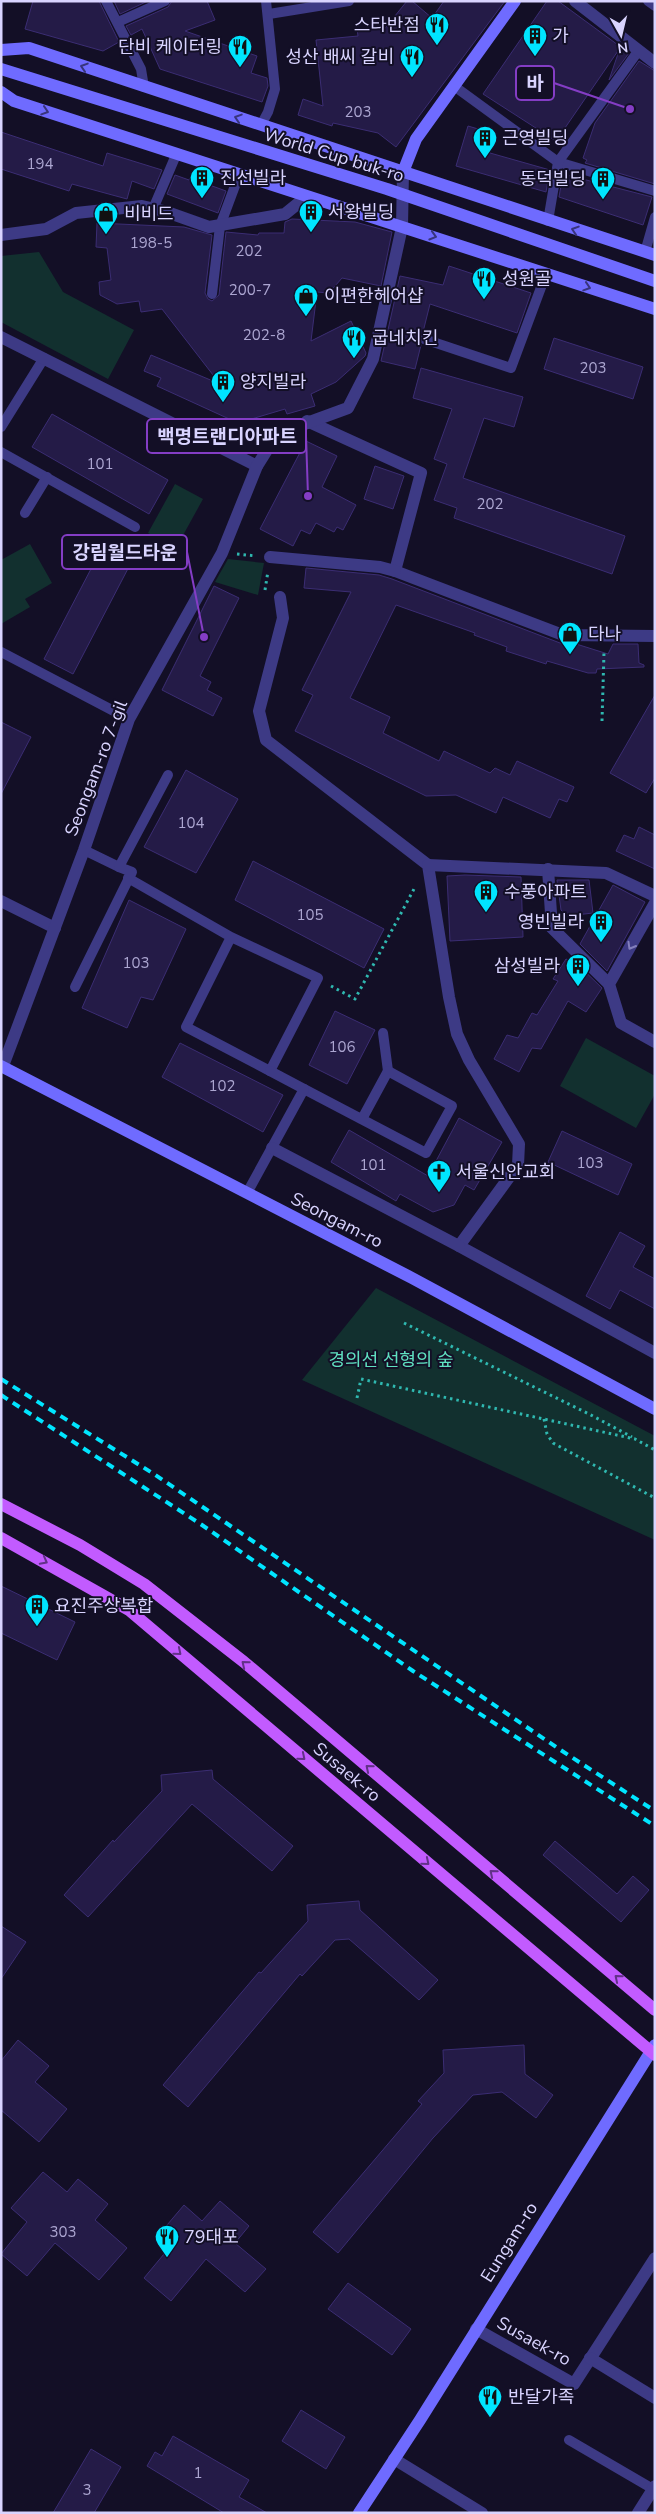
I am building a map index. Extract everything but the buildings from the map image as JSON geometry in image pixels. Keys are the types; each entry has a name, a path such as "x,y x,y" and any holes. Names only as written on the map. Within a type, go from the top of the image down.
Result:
{"main road":[{"path":"403,172 416,139 515,1"},
{"path":"1,50 29,48 548,221 650,253"},
{"name":"World Cup buk-ro","path":"1,69 387,189 655,280"},
{"path":"1,92 14,101 655,309"},
{"name":"Seongam-ro","path":"2,1066 655,1409"},
{"name":"Susaek-ro","path":"1,1504 80,1545 144,1584 244,1662 655,2010"},
{"name":"Susaek-ro","path":"1,1538 129,1610 653,2051"},
{"name":"Eungam-ro","path":"359,2513 653,2051"}],"street":[{"path":"575,1 655,63"},
{"name":"Seongam-ro 7-gil","path":"2,1066 84,850 129,719 222,553 257,466 277,434 348,408 369,367 373,358 402,227 403,172"},
{"path":"1,235 46,229 76,213 142,206 209,228 285,214 306,197"},
{"path":"1,337 257,466"},
{"path":"307,422 421,473 395,570"},
{"path":"270,557 395,570 563,636 655,636"},
{"path":"280,597 282,618 259,711 266,740 428,865 606,873 655,896"},
{"path":"428,865 448,997 457,1034 469,1060 519,1144 518,1164 460,1246"},
{"path":"548,869 552,928 609,984 621,1023 655,1042"},
{"path":"1,901 55,928"},
{"path":"609,984 655,903"},
{"path":"272,1148 460,1246 655,1352"},
{"name":"Susaek-ro","path":"476,2329 574,2384 655,2258"},
{"name":"Susaek-ro","path":"590,2358 655,2398"},
{"path":"394,2459 482,2513"},
{"path":"638,2513 654,2487"}],"lane":[{"path":"106,1 141,70 144,87"},
{"path":"118,22 165,1"},
{"path":"261,125 268,112 275,89 269,14 266,1"},
{"path":"269,14 349,1"},
{"path":"648,1 655,6"},
{"path":"548,221 558,162 639,50"},
{"path":"454,86 558,162 655,191"},
{"path":"153,209 176,154"},
{"path":"212,294 220,226 239,175"},
{"path":"650,253 655,217"},
{"path":"424,339 511,368 546,274"},
{"path":"1,427 44,358"},
{"path":"1,452 135,527"},
{"path":"25,513 47,478"},
{"path":"1,652 129,719"},
{"path":"119,867 168,775"},
{"path":"75,987 132,872 84,850"},
{"path":"128,878 231,937 318,978 270,1071"},
{"path":"231,937 186,1028 426,1153 452,1106 388,1071"},
{"path":"362,1119 388,1071 383,1033"},
{"path":"247,1193 304,1089"},
{"path":"569,2440 654,2487"}],"path":[{"path":"222,553 270,557 264,596"},
{"path":"602,722 605,636"},
{"path":"318,978 355,999 406,905"},
{"path":"404,1323 590,1414 654,1450 655,1444"},
{"path":"357,1398 361,1379 635,1439"},
{"path":"544,1420 547,1434 553,1443 655,1498"}],"green space":[{"path":"39,252 63,292 134,330 108,379 1,322 1,256"},
{"path":"175,484 203,499 176,548 148,533"},
{"path":"30,544 52,583 25,599 30,607 1,624 1,560"},
{"path":"228,559 264,563 258,595 215,582"},
{"path":"586,1038 655,1076 655,1094 636,1128 560,1086"},
{"name":"경의선 선형의 숲","path":"376,1288 655,1436 655,1540 302,1380"}],"railway":[{"path":"1,1379 154,1474 559,1749 655,1811"},
{"path":"1,1395 202,1525 413,1671 655,1826"}],"place":[{"name":"스타반점","path":"437,46"},
{"name":"가","path":"535,57"},
{"name":"단비 케이터링","path":"240,68"},
{"name":"성산 배씨 갈비","path":"412,78"},
{"name":"바","path":"630,109"},
{"name":"근영빌딩","path":"485,159"},
{"name":"진선빌라","path":"202,199"},
{"name":"동덕빌딩","path":"603,200"},
{"name":"서왕빌딩","path":"311,233"},
{"name":"비비드","path":"106,235"},
{"name":"성원골","path":"484,300"},
{"name":"이편한헤어샵","path":"306,317"},
{"name":"굽네치킨","path":"354,359"},
{"name":"양지빌라","path":"223,403"},
{"name":"백명트랜디아파트","path":"308,496"},
{"name":"강림월드타운","path":"204,637"},
{"name":"다나","path":"570,655"},
{"name":"수풍아파트","path":"486,913"},
{"name":"영빈빌라","path":"601,943"},
{"name":"삼성빌라","path":"578,987"},
{"name":"서울신안교회","path":"439,1193"},
{"name":"요진주상복합","path":"37,1627"},
{"name":"79대포","path":"167,2258"},
{"name":"반달가족","path":"490,2418"}]}
